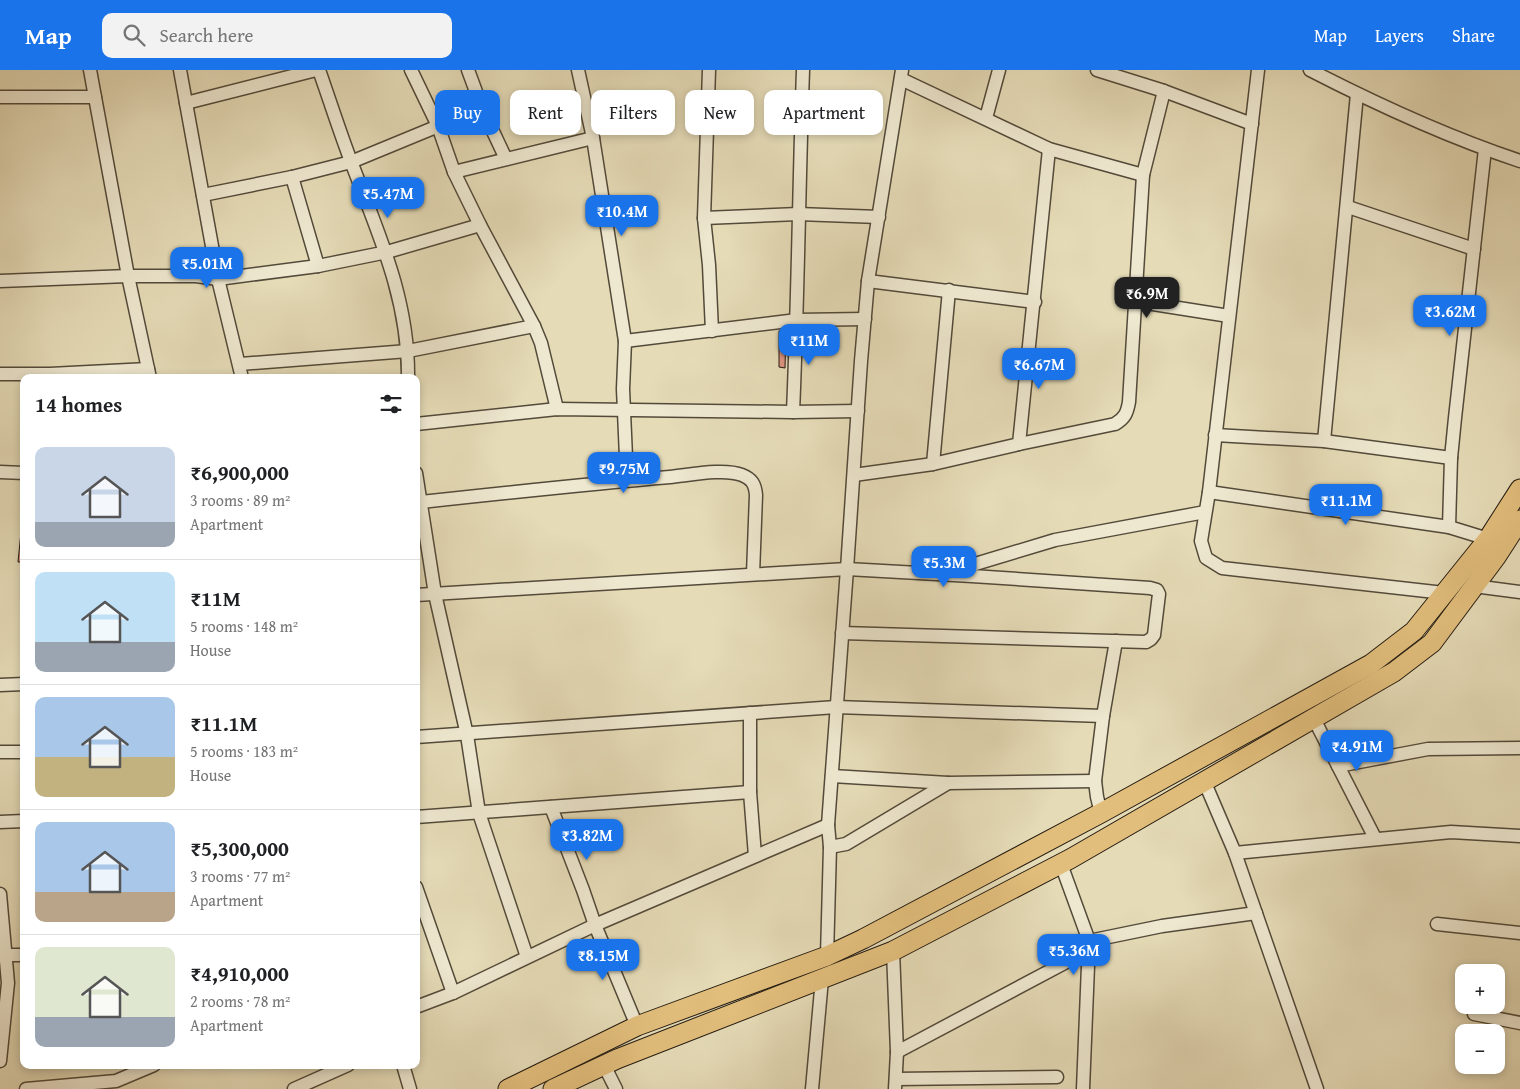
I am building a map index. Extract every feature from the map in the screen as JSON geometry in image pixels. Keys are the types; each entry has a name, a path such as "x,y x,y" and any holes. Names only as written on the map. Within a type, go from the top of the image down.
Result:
{"main road":[{"path":"508,1089 637,1026 827,956 863,939 1101,813 1371,664 1414,631 1488,539 1520,490"},
{"path":"553,1089 604,1065 893,951 1061,864 1205,783 1394,672 1432,643 1520,520"}],"street":[{"path":"0,374 149,373 128,276 90,70"},
{"path":"180,70 218,279 241,374"},
{"path":"186,103 317,70 387,252 405,326 408,374"},
{"path":"411,70 435,120"},
{"path":"468,70 475,90"},
{"path":"578,70 593,138 625,341 623,389 627,480"},
{"path":"709,70 704,218 712,331"},
{"path":"793,412 803,70"},
{"path":"986,118 999,70"},
{"path":"1097,70 1164,91 1252,124"},
{"path":"1258,70 1209,492 1200,541 1206,558 1222,568 1444,593"},
{"path":"1310,70 1357,94 1485,149 1520,161"},
{"path":"827,956 830,848 828,825 868,281 901,74 1049,149 1143,175"},
{"path":"854,475 933,464 1115,424 1122,420 1127,413 1129,402 1143,175 1164,91"},
{"path":"1324,441 1348,207 1357,94"},
{"path":"0,98 95,97"},
{"path":"203,195 292,177 351,162 435,127"},
{"path":"441,135 454,172 534,326 541,343 556,409"},
{"path":"495,135 506,159"},
{"path":"454,172 593,138"},
{"path":"1019,444 1035,302 1049,149"},
{"path":"1449,527 1451,458 1485,149"},
{"path":"292,177 318,266"},
{"path":"1348,207 1474,249"},
{"path":"704,218 798,214 879,217"},
{"path":"0,281 128,276 196,276 218,279 318,266 387,252 480,225"},
{"path":"868,281 1035,302"},
{"path":"933,464 949,290"},
{"path":"1134,301 1229,316"},
{"path":"625,341 797,320 865,319"},
{"path":"240,364 408,351 534,326"},
{"path":"420,424 556,409 858,411"},
{"path":"1215,435 1324,441 1451,458"},
{"path":"0,472 20,473"},
{"path":"421,502 627,480 718,473 741,474 751,480 755,486 754,574"},
{"path":"1209,492 1449,527 1488,539"},
{"path":"420,496 435,594 467,735 479,813 527,958"},
{"path":"942,574 1056,540 1205,512"},
{"path":"420,595 848,569 1150,588 1157,590 1159,594 1154,635 1146,642 842,634"},
{"path":"1474,586 1520,592"},
{"path":"1101,813 1096,797 1095,780 1103,716 1116,642"},
{"path":"0,685 20,684"},
{"path":"420,737 467,735 836,707 1103,716"},
{"path":"750,713 750,792 755,856"},
{"path":"1314,719 1375,838"},
{"path":"1338,766 1428,749 1520,748"},
{"path":"0,752 20,752"},
{"path":"832,776 948,783 1095,780"},
{"path":"830,848 846,844 948,783"},
{"path":"1205,783 1235,853 1317,1089"},
{"path":"420,817 750,792"},
{"path":"552,807 595,926 637,1026"},
{"path":"0,822 20,821"},
{"path":"420,1005 453,993 595,926 828,825"},
{"path":"1235,853 1451,832 1520,836"},
{"path":"1061,864 1089,946 1083,1089"},
{"path":"0,894 3,955 8,983 0,1061"},
{"path":"420,898 453,993"},
{"path":"897,1052 1074,958 1089,946 1162,926 1256,913"},
{"path":"1438,924 1520,933"},
{"path":"893,951 897,1052 896,1084 1057,1077"},
{"path":"3,955 20,955"},
{"path":"812,1089 822,979"},
{"path":"1474,1014 1520,1023"},
{"path":"604,1065 616,1089"},
{"path":"26,1089 118,1085 147,1069"},
{"path":"294,1089 339,1069"},
{"path":"404,1069 410,1089"}],"building":[{"path":"786,328 785,368 779,367 779,331"},
{"path":"20,542 20,562 18,562"}]}
